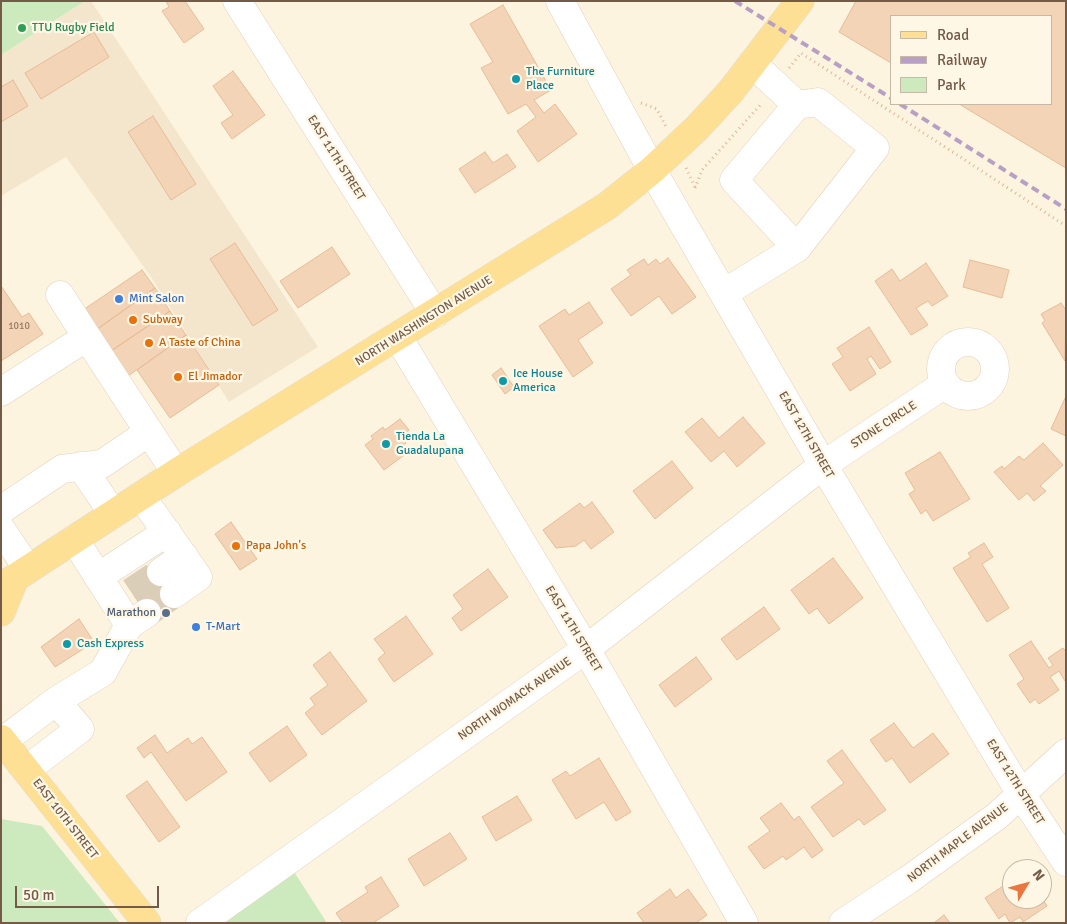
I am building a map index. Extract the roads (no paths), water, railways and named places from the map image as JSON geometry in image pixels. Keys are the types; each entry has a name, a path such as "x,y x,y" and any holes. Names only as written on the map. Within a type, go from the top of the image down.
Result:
{"main road":[{"name":"NORTH WASHINGTON AVENUE","path":"15,578 176,473 607,206 652,170 697,128 752,63 800,1"},
{"path":"1,612 15,578"},
{"name":"EAST 10TH STREET","path":"6,748 44,792 147,923"}],"street":[{"name":"EAST 11TH STREET","path":"237,1 435,314"},
{"name":"EAST 12TH STREET","path":"560,1 652,170 823,465 1021,794 1066,862"},
{"path":"752,63 797,105"},
{"path":"724,293 797,248 875,148 818,102 797,105 734,180 797,248"},
{"path":"60,295 176,473"},
{"path":"1,392 87,337"},
{"name":"EAST 11TH STREET","path":"398,337 586,649 744,923"},
{"name":"STONE CIRCLE","path":"823,465 945,384"},
{"path":"1,510 62,469 102,464 149,432"},
{"name":"NORTH WOMACK AVENUE","path":"200,923 586,649 823,465"},
{"path":"81,466 113,514"},
{"path":"141,496 184,556 168,583"},
{"path":"1,529 15,578"},
{"path":"98,577 167,532"},
{"path":"6,748 56,701 103,672 130,608 98,577 74,539"},
{"path":"6,748 80,729 56,701"},
{"name":"NORTH MAPLE AVENUE","path":"843,923 908,880 997,816 1066,753"}],"tunnel":[{"path":"131,592 161,572"},
{"path":"147,613 174,594"}],"railway":[{"path":"735,1 890,97"},
{"path":"902,105 1066,209"}],"place":[{"name":"TTU Rugby Field","path":"22,28"},
{"name":"The Furniture Place","path":"516,79"},
{"name":"Mint Salon","path":"119,299"},
{"name":"Subway","path":"133,320"},
{"name":"A Taste of China","path":"149,343"},
{"name":"El Jimador","path":"178,377"},
{"name":"Ice House America","path":"503,381"},
{"name":"Tienda La Guadalupana","path":"386,444"},
{"name":"Papa John's","path":"236,546"},
{"name":"Marathon","path":"166,613"},
{"name":"T-Mart","path":"196,627"},
{"name":"Cash Express","path":"67,644"}]}
